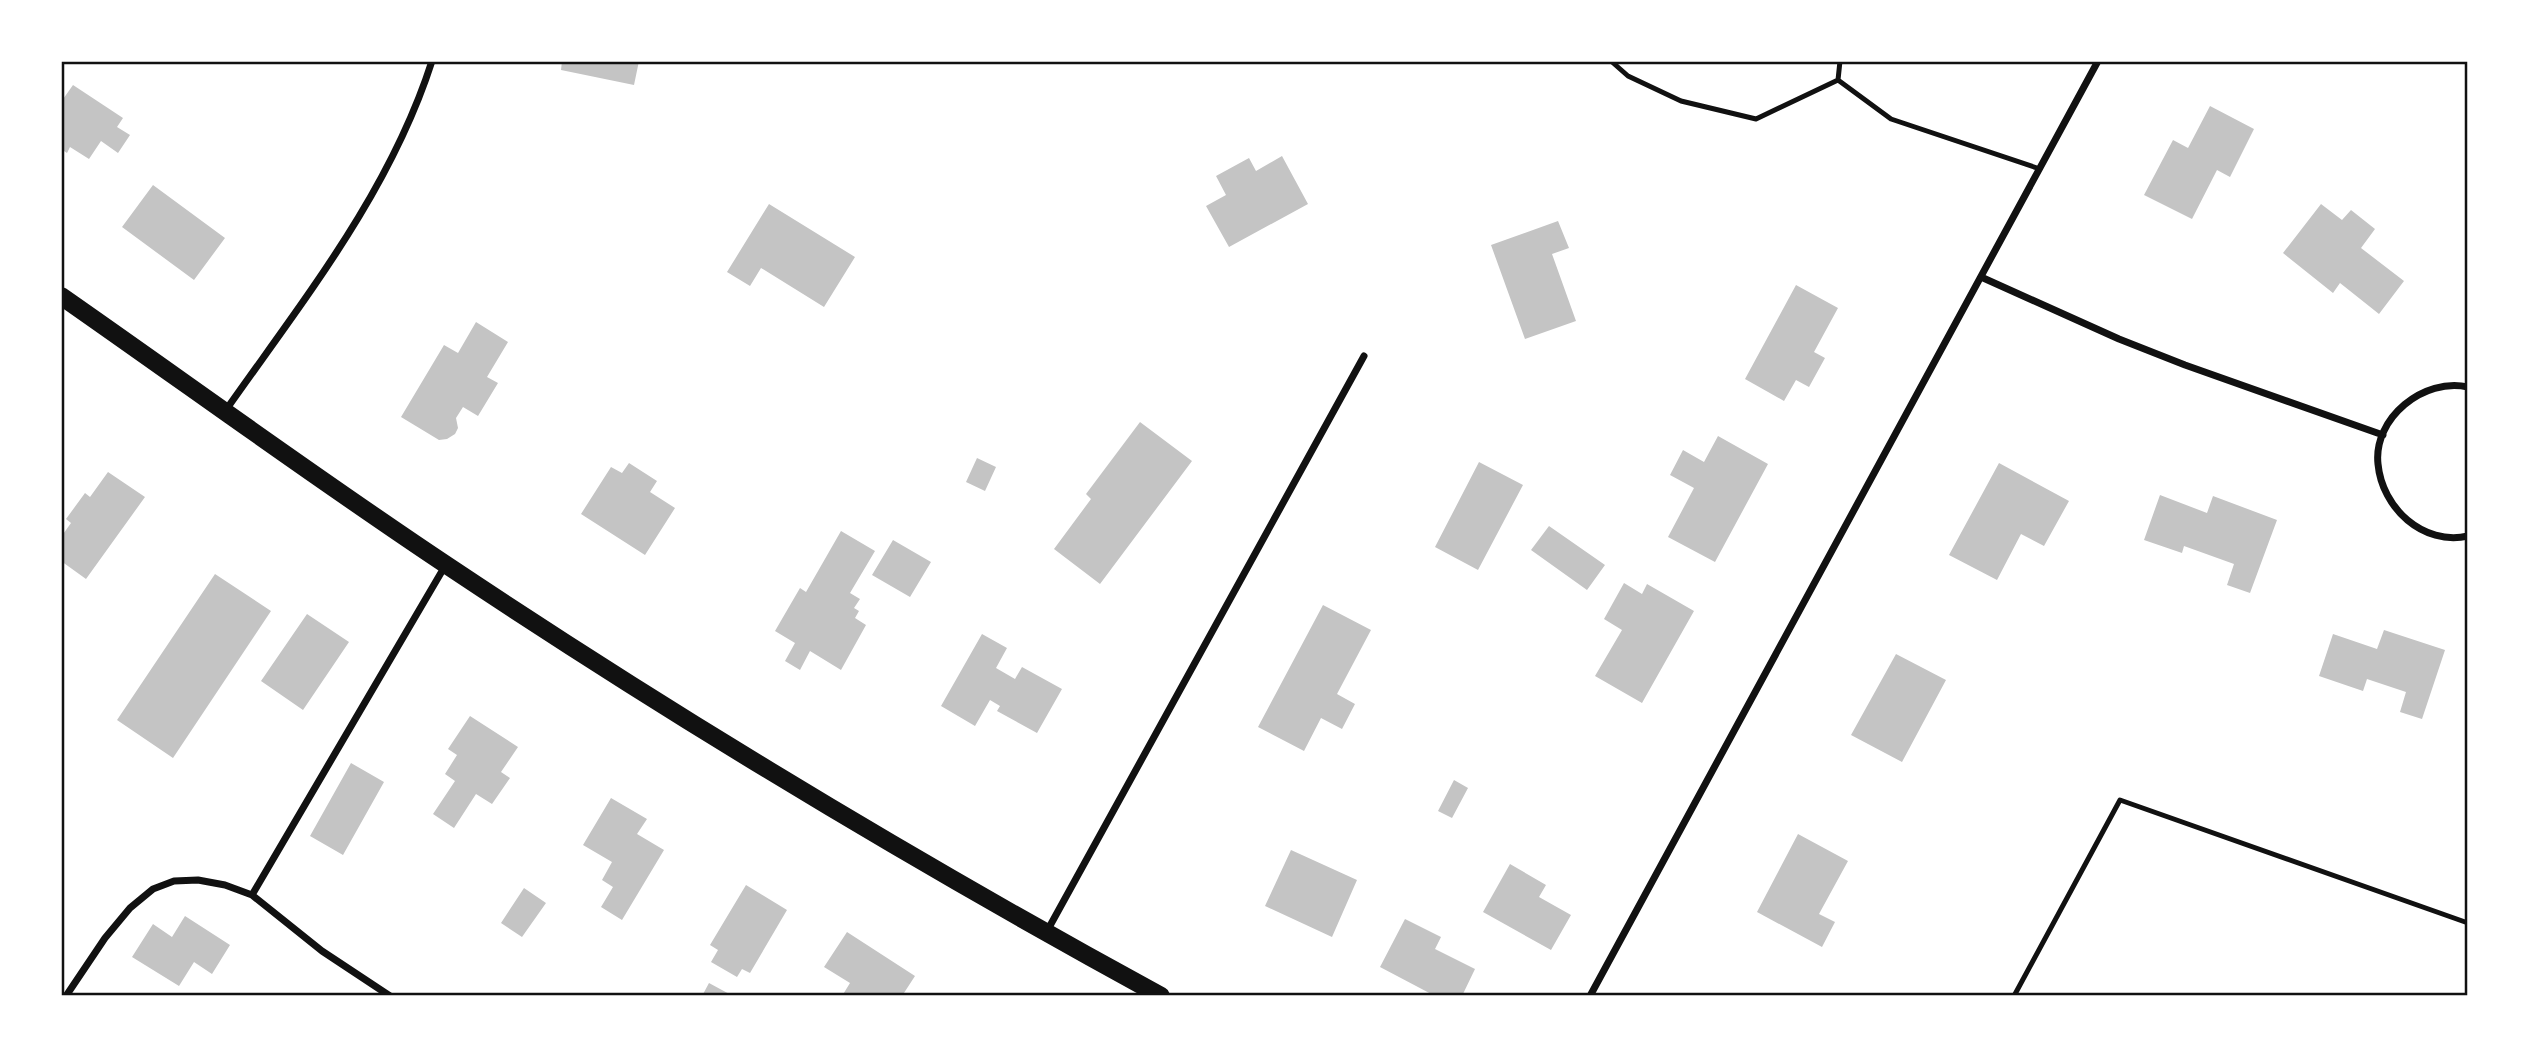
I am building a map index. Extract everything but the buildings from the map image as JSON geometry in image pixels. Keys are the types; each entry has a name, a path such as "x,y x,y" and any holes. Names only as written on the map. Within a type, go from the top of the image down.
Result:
{"main road":[{"path":"61,296 445,565 544,630 836,811 1046,933 1161,996"}],"street":[{"path":"225,411 356,224 408,127 432,61"},
{"path":"1590,996 2098,61"},
{"path":"1981,277 2152,352 2383,435"},
{"path":"1046,933 1364,356"},
{"path":"2468,387 2438,387 2417,394 2397,411 2383,435 2377,462 2383,489 2406,521 2429,534 2456,538 2468,536"},
{"path":"252,895 445,565"},
{"path":"66,996 105,937 130,908 153,889 174,881 198,880 225,885 252,895 322,951 390,996"}],"lane":[{"path":"1611,61 1628,76 1681,100 1756,119 1838,80"},
{"path":"1838,80 1840,61"},
{"path":"1838,80 1891,118 2040,169"},
{"path":"2014,996 2120,800 2468,923"}]}
